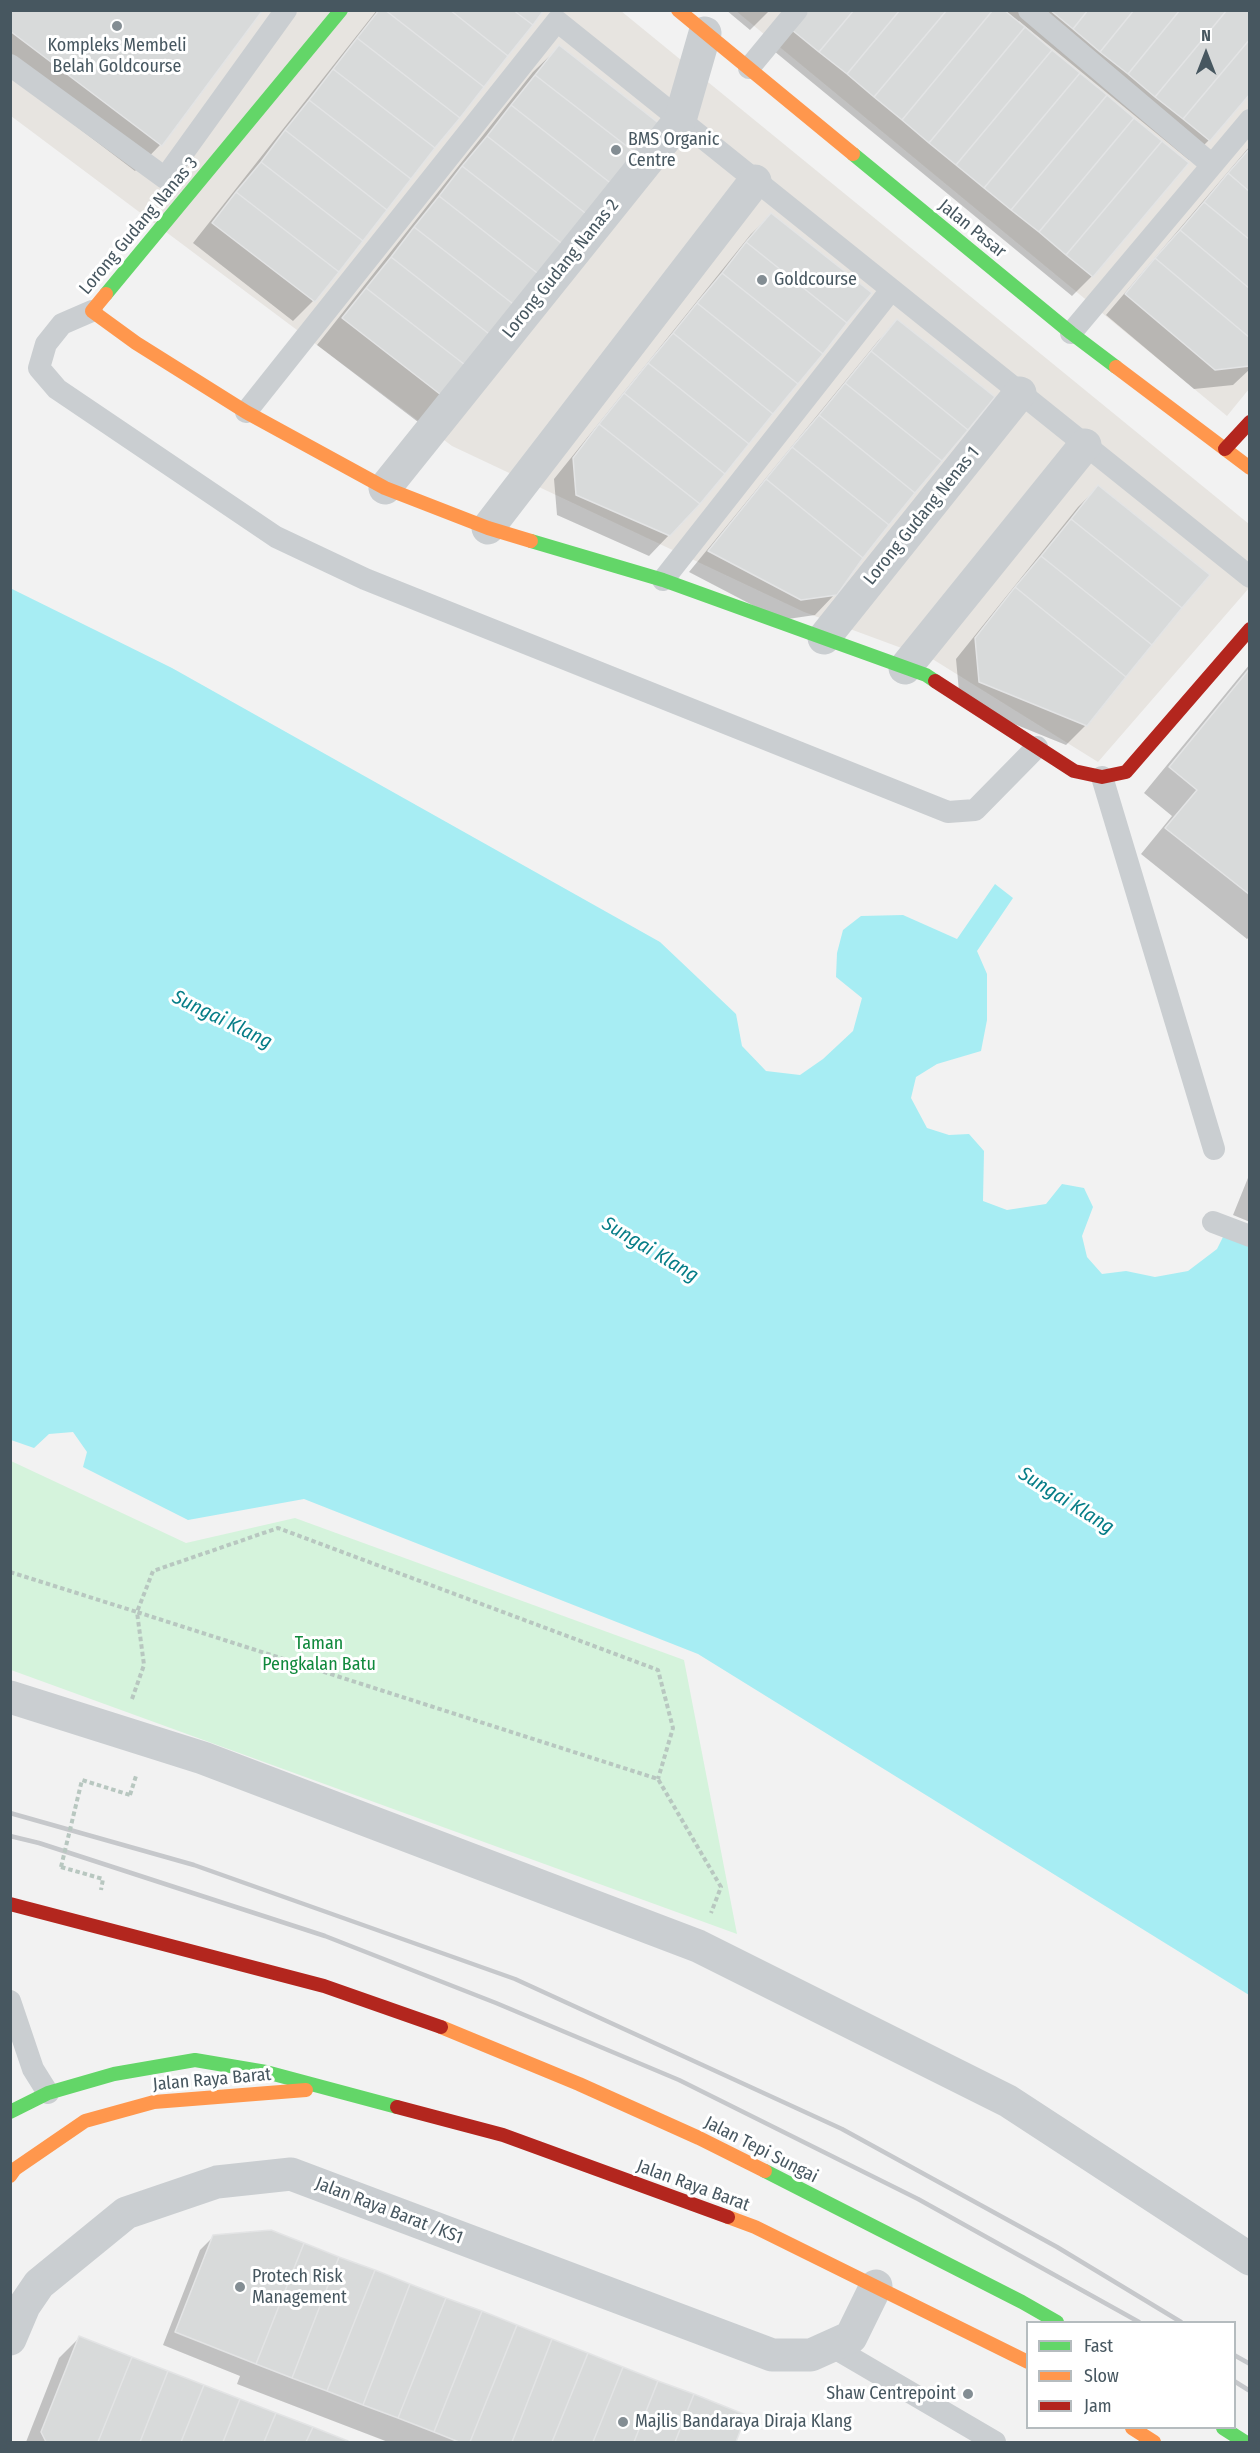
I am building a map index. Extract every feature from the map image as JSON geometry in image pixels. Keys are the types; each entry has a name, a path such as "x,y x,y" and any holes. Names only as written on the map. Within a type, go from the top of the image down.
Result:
{"main road":[{"name":"Lorong Gudang Nanas 3","path":"341,10 92,310 136,343 246,412 385,488 488,528 663,580 926,675 1074,771 1102,777"},
{"name":"Jalan Pasar","path":"678,10 1071,333 1250,468"},
{"path":"1225,449 1250,422"},
{"path":"1102,777 1126,772 1250,628"},
{"name":"Jalan Tepi Sungai","path":"10,1904 324,1986 441,2027 579,2084 699,2138 1055,2321"},
{"name":"Jalan Raya Barat","path":"10,2112 48,2093 114,2074 195,2060 266,2072 503,2135 755,2228 1026,2361"},
{"name":"Jalan Raya Barat","path":"10,2176 15,2169 86,2121 154,2102 329,2089"},
{"path":"1135,2429 1154,2442"},
{"path":"1226,2429 1245,2442"}],"street":[{"name":"Lorong Gudang Nanas 2","path":"385,488 681,120 705,33"},
{"path":"488,528 755,181"},
{"name":"Lorong Gudang Nenas 1","path":"824,638 1020,393"},
{"path":"905,668 1085,446"},
{"path":"10,1697 202,1758 698,1946 1008,2102 1250,2259"},
{"name":"Jalan Raya Barat /KS1","path":"10,2339 24,2306 39,2284 126,2213 217,2182 291,2174 772,2355 821,2350"},
{"path":"821,2350 851,2337 876,2286"}],"lane":[{"path":"10,65 165,178 286,10"},
{"path":"749,68 797,10"},
{"path":"1029,10 1212,165"},
{"path":"246,412 557,21 1250,577"},
{"path":"1071,333 1250,120"},
{"path":"663,580 891,290"},
{"path":"92,310 62,324 46,344 39,368 57,389 276,537 365,579 948,812 975,810 1038,747"},
{"path":"1102,777 1214,1149"},
{"path":"1214,1222 1250,1236"},
{"path":"10,2001 33,2069 48,2093"},
{"path":"821,2350 995,2442"}],"path":[{"path":"121,1731 144,1665 137,1612 153,1571 278,1528 658,1670 673,1728 658,1779"},
{"path":"10,1572 658,1779 721,1887 698,1946"},
{"path":"61,1867 82,1780 130,1795"}],"shaded area":[{"path":"10,11 621,11 1249,524 1249,588 1098,762 934,660 804,612 452,446 11,116"},
{"path":"736,11 1249,11 1249,389 1227,416"}],"green space":[{"name":"Taman Pengkalan Batu","path":"11,1461 186,1543 295,1518 684,1660 737,1934 11,1670"}],"water":[{"name":"Sungai Klang","path":"10,588 172,668 660,942 736,1014 742,1046 766,1071 800,1075 823,1059 853,1031 862,998 836,977 837,953 843,930 861,916 903,915 957,939 995,884 1013,898 977,951 987,974 987,1020 981,1051 937,1064 916,1077 911,1098 927,1128 949,1135 969,1134 984,1151 983,1201 1007,1210 1046,1204 1062,1184 1084,1188 1093,1207 1082,1236 1087,1257 1102,1274 1126,1271 1155,1277 1188,1271 1217,1249 1226,1231 1249,1241 1249,1995 698,1654 304,1499 188,1520 83,1467 87,1452 73,1432 49,1434 34,1448 11,1440"}],"building":[{"path":"10,10 263,10 162,146 10,31"},
{"path":"379,10 385,10 484,87 460,118 357,38"},
{"path":"385,10 450,10 508,56 484,87"},
{"path":"450,10 513,10 533,25 508,56"},
{"path":"513,10 544,10 533,25"},
{"path":"809,10 854,10 819,52 792,30"},
{"path":"854,10 900,10 847,74 819,52"},
{"path":"900,10 947,10 874,97 847,74"},
{"path":"947,10 993,10 902,120 874,97"},
{"path":"993,10 1004,10 1025,27 929,143 902,120"},
{"path":"1050,10 1088,10 1073,29"},
{"path":"1088,10 1134,10 1100,52 1073,29"},
{"path":"1134,10 1180,10 1128,74 1100,52"},
{"path":"1180,10 1227,10 1155,97 1128,74"},
{"path":"1227,10 1250,10 1250,39 1183,119 1155,97"},
{"path":"1025,27 1052,50 956,165 929,143"},
{"path":"357,38 460,118 435,148 333,69"},
{"path":"1250,39 1250,94 1210,141 1183,119"},
{"path":"559,45 661,125 638,155 535,75"},
{"path":"1052,50 1080,73 984,188 956,165"},
{"path":"333,69 435,148 411,179 309,100"},
{"path":"1080,73 1107,95 1011,210 984,188"},
{"path":"535,75 638,155 613,185 511,105"},
{"path":"1107,95 1134,118 1039,232 1011,210"},
{"path":"309,100 411,179 387,210 285,130"},
{"path":"511,105 613,185 589,216 487,136"},
{"path":"1134,118 1162,141 1066,255 1039,232"},
{"path":"285,130 387,210 363,241 261,162"},
{"path":"487,136 589,216 565,246 462,166"},
{"path":"1162,141 1189,163 1093,277 1066,255"},
{"path":"1250,148 1250,192 1228,173"},
{"path":"261,162 363,241 339,272 236,192"},
{"path":"462,166 565,246 541,276 439,196"},
{"path":"1228,173 1250,192 1250,240 1204,202"},
{"path":"236,192 339,272 315,302 212,223"},
{"path":"439,196 541,276 517,307 414,227"},
{"path":"1204,202 1250,240 1250,289 1180,230"},
{"path":"771,213 872,293 847,323 746,242"},
{"path":"414,227 517,307 493,337 391,257"},
{"path":"1180,230 1250,289 1250,338 1155,258"},
{"path":"746,242 847,323 823,354 722,273"},
{"path":"391,257 493,337 469,368 366,288"},
{"path":"1155,258 1250,338 1250,366 1215,370 1125,294"},
{"path":"722,273 823,354 798,384 697,303"},
{"path":"366,288 469,368 445,398 342,318"},
{"path":"697,303 798,384 773,414 673,333"},
{"path":"897,319 995,397 968,430 871,351"},
{"path":"673,333 773,414 749,444 648,363"},
{"path":"871,351 968,430 942,461 845,383"},
{"path":"648,363 749,444 725,474 624,393"},
{"path":"845,383 942,461 915,493 819,415"},
{"path":"624,393 725,474 700,504 599,424"},
{"path":"819,415 915,493 889,525 792,447"},
{"path":"599,424 700,504 670,536 576,495 573,458"},
{"path":"792,447 889,525 863,558 766,479"},
{"path":"766,479 863,558 837,595 801,600 708,551"},
{"path":"1098,485 1210,575 1182,608 1071,519"},
{"path":"1071,519 1182,608 1152,645 1041,556"},
{"path":"1041,556 1152,645 1126,677 1015,587"},
{"path":"1015,587 1126,677 1087,726 979,682 975,638"},
{"path":"1250,668 1250,895 1165,828 1197,790 1169,767"},
{"name":"Protech Risk Management","path":"271,2230 304,2243 256,2364 175,2332 213,2235"},
{"path":"304,2243 339,2257 292,2378 256,2364"},
{"path":"339,2257 375,2270 327,2391 292,2378"},
{"path":"375,2270 410,2284 363,2405 327,2391"},
{"path":"410,2284 446,2298 398,2418 363,2405"},
{"path":"446,2298 482,2311 434,2432 398,2418"},
{"path":"482,2311 517,2325 470,2442 459,2442 434,2432"},
{"path":"517,2325 552,2339 512,2442 470,2442"},
{"path":"79,2336 132,2357 98,2442 46,2442 41,2432"},
{"path":"552,2339 588,2353 552,2442 512,2442"},
{"path":"588,2353 623,2367 593,2442 552,2442"},
{"path":"132,2357 168,2371 140,2442 98,2442"},
{"path":"623,2367 658,2381 634,2442 593,2442"},
{"path":"168,2371 204,2385 181,2442 140,2442"},
{"path":"658,2381 694,2394 675,2442 634,2442"},
{"path":"204,2385 240,2399 223,2442 181,2442"},
{"path":"694,2394 746,2415 736,2442 675,2442"},
{"path":"240,2399 276,2413 264,2442 223,2442"},
{"path":"276,2413 313,2427 306,2442 264,2442"},
{"path":"313,2427 348,2441 348,2442 306,2442"}],"railway":[{"path":"10,1813 194,1865 515,1979 842,2129 1057,2247 1179,2321"},
{"path":"10,1836 39,1843 325,1936 496,2003 679,2080 918,2199 1137,2321"},
{"path":"1236,2356 1250,2364"},
{"path":"1236,2382 1250,2391"}],"traffic: fast":[{"path":"106,294 341,10"},
{"path":"853,154 1071,333 1116,367"},
{"path":"531,541 663,580 926,675 935,681"},
{"path":"10,2112 48,2093 114,2074 195,2060 266,2072 397,2107"},
{"path":"765,2171 1055,2321"},
{"path":"1225,2429 1245,2442"}],"traffic: slow":[{"path":"678,10 853,154"},
{"path":"106,294 92,311 136,343 246,412 385,488 488,528 531,541"},
{"path":"1116,367 1250,468"},
{"path":"441,2027 579,2084 699,2138 765,2171"},
{"path":"10,2176 15,2169 85,2121 154,2102 306,2090"},
{"path":"728,2217 755,2227 1026,2361"},
{"path":"1134,2429 1154,2442"}],"traffic: jam":[{"path":"1225,449 1250,422"},
{"path":"935,681 1074,771 1102,777 1126,772 1250,629"},
{"path":"10,1904 324,1986 441,2027"},
{"path":"397,2107 503,2135 728,2217"}],"place":[{"name":"Kompleks Membeli Belah Goldcourse","path":"117,26"},
{"name":"BMS Organic Centre","path":"616,150"},
{"name":"Goldcourse","path":"762,280"},
{"name":"Protech Risk Management","path":"240,2287"},
{"name":"Shaw Centrepoint","path":"968,2394"},
{"name":"Majlis Bandaraya Diraja Klang","path":"623,2422"}]}
